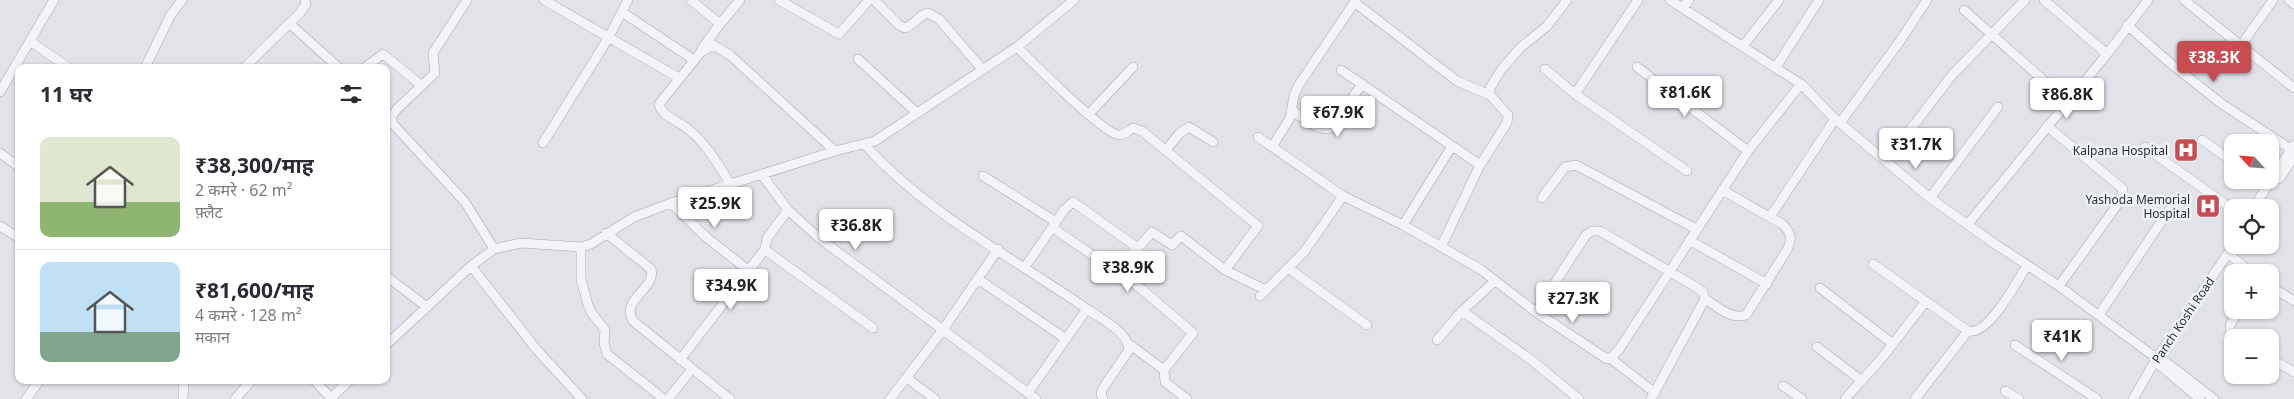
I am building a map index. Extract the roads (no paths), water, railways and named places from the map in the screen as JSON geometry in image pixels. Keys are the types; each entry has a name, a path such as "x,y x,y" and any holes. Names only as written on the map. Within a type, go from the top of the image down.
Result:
{"street":[{"path":"0,92 4,78 30,41 54,0"},
{"path":"147,64 170,16 182,0"},
{"path":"248,64 304,8 305,0"},
{"path":"467,0 437,46 432,60 435,72 397,109 392,116 392,123 465,202 494,249"},
{"path":"544,0 679,78"},
{"path":"543,143 609,37 628,0"},
{"path":"691,0 720,24"},
{"path":"731,184 717,162 692,132 660,110 659,104 740,0"},
{"path":"779,0 839,34 869,0"},
{"path":"874,0 899,25 905,28 913,24 924,14 928,13 939,19 982,69"},
{"path":"390,341 471,266 494,249 521,243 581,247 591,244 634,217 671,203 835,151 875,141 916,112 1017,47 1074,0"},
{"path":"1490,95 1490,88 1501,70 1520,48 1547,26 1567,0"},
{"path":"1574,94 1638,0"},
{"path":"1670,0 1800,84 1838,121 1930,198 2027,266 2059,286 2214,399"},
{"path":"1683,8 1689,0"},
{"path":"1743,46 1779,0"},
{"path":"1776,67 1819,0"},
{"path":"1770,217 1838,121 1900,41 1927,0"},
{"path":"1886,161 1953,74 2025,0"},
{"path":"2044,0 2107,54"},
{"path":"1968,224 2107,54 2127,25 2148,0"},
{"path":"2184,0 2294,88"},
{"path":"2240,46 2273,0"},
{"path":"2289,0 2294,4"},
{"path":"1272,146 1290,118 1298,86 1355,1 1457,81 1490,95 1508,115 1507,123 1480,165 1441,247"},
{"path":"1964,10 2067,101"},
{"path":"622,12 694,60"},
{"path":"290,23 335,64"},
{"path":"2127,25 2170,63 2222,104 2293,150"},
{"path":"30,41 63,64"},
{"path":"701,52 713,45 725,50 835,151"},
{"path":"1017,47 1089,114 1117,135 1121,135 1132,128 1138,129 1258,226 1225,270"},
{"path":"369,64 383,54 422,86"},
{"path":"858,59 916,112"},
{"path":"1089,114 1133,67"},
{"path":"1637,67 1748,151"},
{"path":"1545,69 1574,94 1687,172"},
{"path":"1341,70 1480,165"},
{"path":"1292,111 1319,128 1324,130 1331,128 1362,84"},
{"path":"1610,358 1620,348 1670,273 1696,229 1748,151 1800,84"},
{"path":"1930,198 1998,107"},
{"path":"2047,126 2123,189 2120,201 2059,286"},
{"path":"1166,150 1179,134 1189,127 1194,128 1212,142"},
{"path":"1258,137 1343,196 1403,225 1480,269 1536,312 1604,358 1610,358 1653,396 1706,299"},
{"path":"2202,140 2224,155"},
{"path":"865,145 914,193 1087,309 1121,334 1129,344 1164,370"},
{"path":"1403,225 1452,146"},
{"path":"2145,147 2224,203"},
{"path":"2279,170 2293,150"},
{"path":"2266,199 2293,150"},
{"path":"1,156 15,165"},
{"path":"1542,198 1565,167 1576,165 1696,229"},
{"path":"762,175 788,210 819,238 1036,399"},
{"path":"982,176 1055,225 1139,287 1193,333 1164,370 1165,382 1187,399"},
{"path":"1536,312 1586,235 1592,230 1600,230 1696,287 1703,292 1706,299 1727,313 1739,318 1746,315 1767,284 1791,240 1789,231 1770,217 1722,190"},
{"path":"1117,272 1152,232 1172,245 1181,236 1225,270 1263,293 1288,268 1320,230 1343,196"},
{"path":"1025,267 1068,204 1073,202 1137,247"},
{"path":"671,203 706,237 748,270"},
{"path":"680,360 765,248 766,238 788,210"},
{"path":"2098,315 2169,210"},
{"path":"0,226 15,235"},
{"path":"606,233 652,268 653,274 634,300 630,308 630,315 646,333 730,399"},
{"path":"1689,240 1767,284"},
{"path":"581,247 582,279 591,312 605,330 604,343 608,354 664,399"},
{"path":"765,248 774,259 873,328"},
{"path":"890,399 908,379 998,250"},
{"name":"Panch Koshi Road","path":"2133,399 2155,357 2227,254"},
{"path":"1873,264 1972,332 1982,328 1996,313 2027,266"},
{"path":"471,266 548,362 582,399"},
{"path":"1288,268 1367,325"},
{"path":"390,279 427,307"},
{"path":"978,279 1066,339"},
{"path":"1437,340 1462,311 1495,281"},
{"path":"1820,288 1893,344"},
{"path":"2279,292 2294,301"},
{"path":"1845,399 1893,344 1926,301"},
{"path":"1028,393 1087,309"},
{"path":"1462,311 1530,359 1579,399"},
{"path":"1915,399 1968,331"},
{"path":"1103,399 1100,394 1126,357 1129,344"},
{"path":"2015,345 2097,399"},
{"path":"1817,347 1862,380"},
{"path":"2155,357 2200,399"},
{"path":"2279,363 2294,372"},
{"path":"668,399 692,369"},
{"path":"908,379 935,399"},
{"path":"26,399 37,384"},
{"path":"183,399 184,384"},
{"path":"235,399 248,384"},
{"path":"318,384 331,399 346,384"},
{"path":"1784,386 1802,399"},
{"path":"2005,391 2019,399"}],"place":[{"name":"Kalpana Hospital","path":"2186,150"},
{"name":"Yashoda Memorial Hospital","path":"2208,206"}]}
